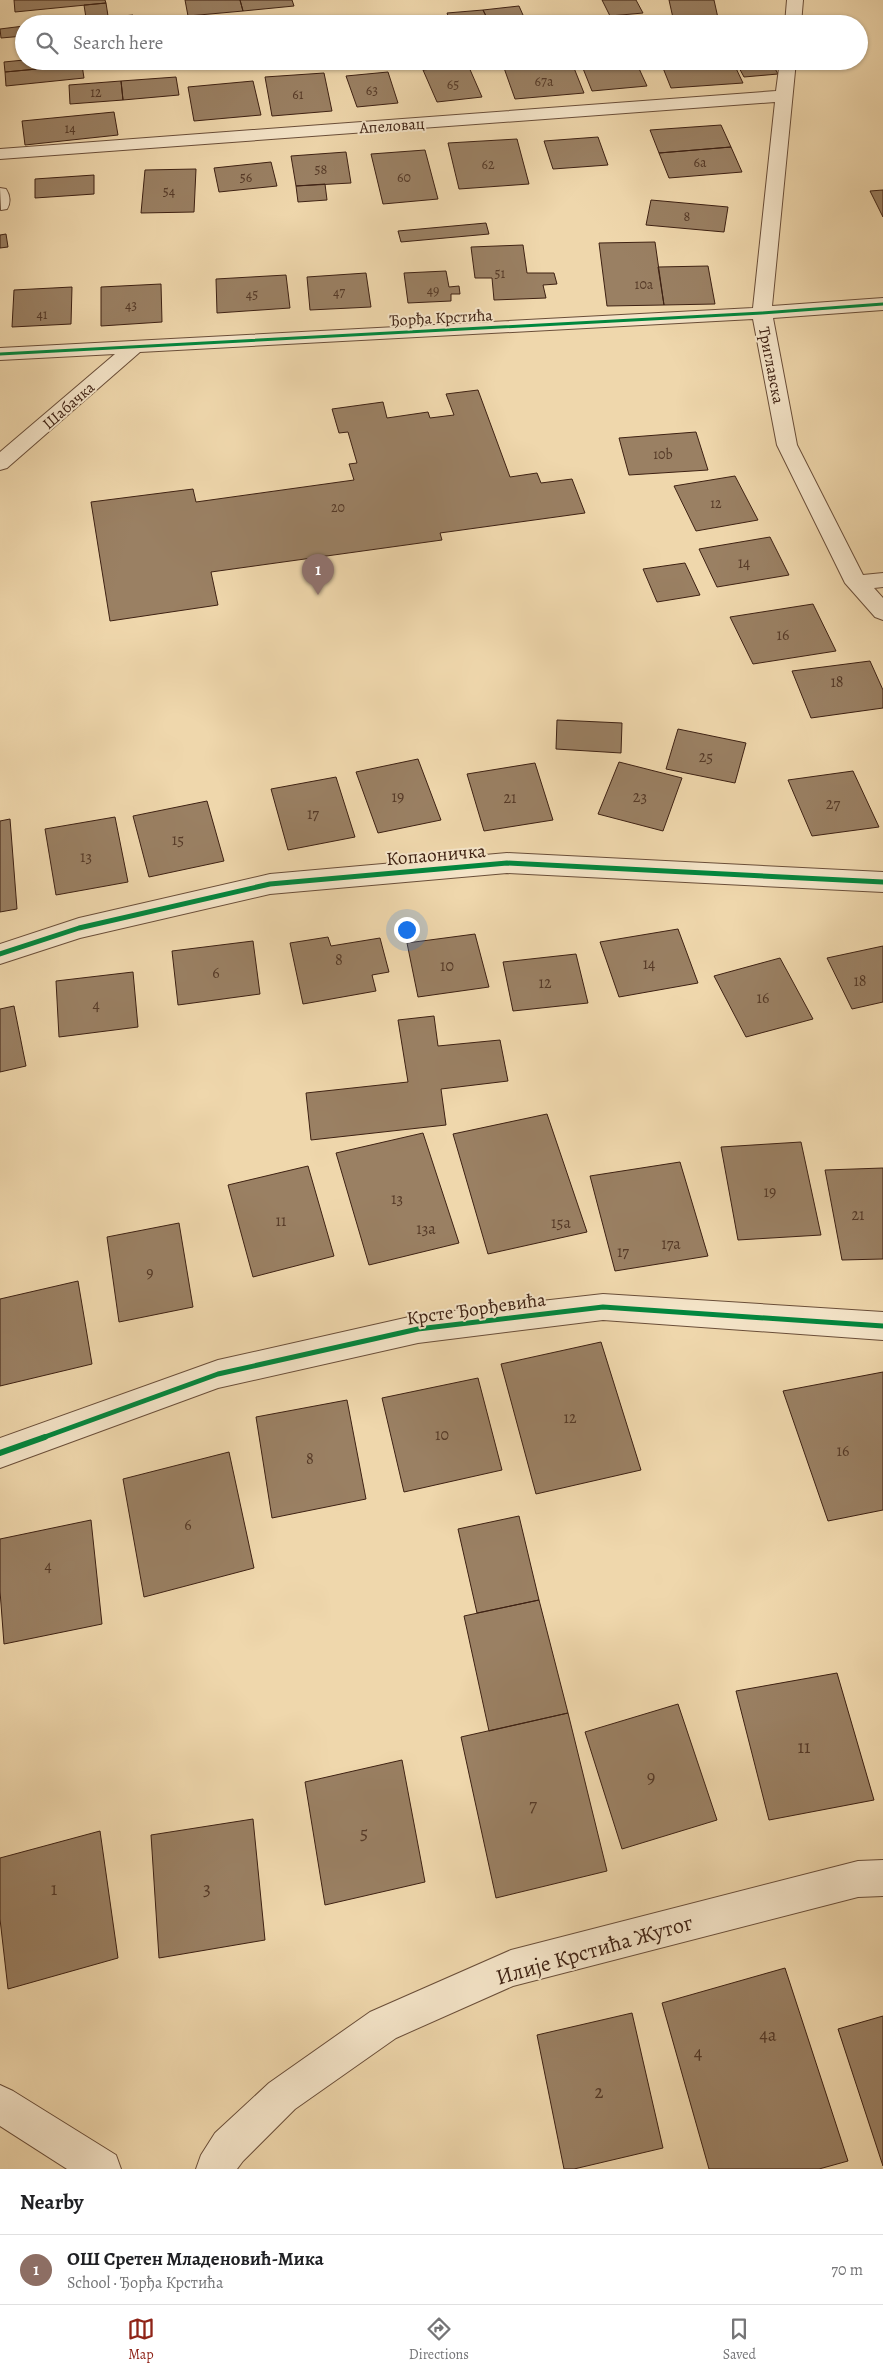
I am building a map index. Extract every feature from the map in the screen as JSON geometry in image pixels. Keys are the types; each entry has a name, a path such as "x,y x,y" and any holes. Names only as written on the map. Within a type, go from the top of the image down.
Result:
{"street":[{"path":"793,15 795,0"},
{"name":"Триглавска","path":"787,70 762,313 787,445 856,583 883,612"},
{"name":"Апеловац","path":"0,154 784,96"},
{"name":"Ђорђа Крстића","path":"0,354 762,313 883,304"},
{"name":"Шабачка","path":"0,463 136,346"},
{"path":"856,583 883,580"},
{"name":"Копаоничка","path":"0,954 79,928 270,884 508,863 883,882"},
{"name":"Крсте Ђорђевића","path":"0,1453 218,1374 418,1329 603,1307 883,1326"},
{"name":"Илије Крстића Жутог","path":"215,2169 229,2147 282,2096 383,2026 511,1968 858,1879 883,1878"},
{"path":"0,2104 102,2169"}],"building":[{"path":"14,0 105,0 106,3 15,12"},
{"path":"185,0 240,0 243,11 199,15 188,15"},
{"path":"240,0 292,0 294,6 243,11"},
{"path":"602,0 636,0 643,13 621,15 610,15"},
{"path":"669,0 714,0 717,15 672,15"},
{"path":"106,3 108,15 86,15 84,5"},
{"path":"519,6 523,15 486,15 483,10"},
{"path":"483,10 486,15 448,15 447,13"},
{"path":"15,27 15,37 1,38 0,29"},
{"path":"15,61 15,70 26,70 5,72 4,62"},
{"path":"83,70 84,78 6,86 5,72"},
{"path":"423,70 470,70 482,97 437,102"},
{"path":"505,70 575,70 584,93 515,99"},
{"path":"584,70 640,70 647,86 592,91"},
{"path":"664,70 737,70 743,83 671,88"},
{"path":"740,70 776,70 778,74 744,77"},
{"path":"388,72 398,103 357,107 346,76"},
{"path":"324,73 332,111 272,116 265,77"},
{"path":"176,77 179,95 123,100 121,81"},
{"path":"121,81 123,100 70,104 69,85"},
{"path":"253,81 261,115 194,121 188,87"},
{"path":"114,112 118,135 25,145 22,121"},
{"path":"721,125 731,147 659,153 650,130"},
{"path":"598,137 608,165 553,169 544,141"},
{"path":"517,139 529,184 459,189 448,143"},
{"path":"731,147 742,172 669,178 659,153"},
{"path":"425,150 438,199 383,204 371,154"},
{"path":"346,152 351,183 296,186 291,156"},
{"path":"271,162 277,186 219,192 214,168"},
{"path":"196,169 194,212 141,213 145,170"},
{"path":"94,175 94,194 35,198 35,179"},
{"path":"325,184 327,200 298,202 296,186"},
{"path":"883,190 883,217 870,191"},
{"path":"651,200 728,207 724,232 646,225"},
{"path":"486,223 489,234 401,242 398,231"},
{"path":"6,234 8,247 0,248 0,235"},
{"path":"655,242 664,305 607,306 599,243"},
{"path":"523,245 527,273 554,273 557,284 543,285 546,298 494,300 492,278 475,278 471,247"},
{"path":"708,266 715,304 664,305 658,267"},
{"path":"446,271 449,287 459,286 460,294 451,294 451,301 408,303 404,273"},
{"path":"366,273 371,307 310,310 307,277"},
{"path":"286,275 290,308 217,313 216,279"},
{"path":"161,284 162,322 101,326 101,287"},
{"path":"72,287 71,324 12,327 14,290"},
{"path":"478,390 510,477 537,473 541,483 572,479 585,513 440,533 442,540 211,572 218,605 110,621 91,502 193,489 196,502 354,480 349,464 357,463 348,432 339,433 332,409 383,402 387,418 428,412 430,418 454,415 446,394"},
{"path":"696,432 708,470 629,475 619,438"},
{"path":"735,476 758,520 696,531 674,486"},
{"path":"770,537 789,575 717,587 699,549"},
{"path":"685,563 700,595 657,602 643,569"},
{"path":"813,604 836,651 753,664 730,617"},
{"path":"870,661 883,690 883,708 811,718 792,671"},
{"path":"557,720 622,723 621,753 556,749"},
{"path":"678,729 746,743 735,783 666,769"},
{"path":"418,759 441,820 378,833 356,772"},
{"path":"619,762 682,778 663,831 598,814"},
{"path":"535,763 553,820 484,831 467,774"},
{"path":"853,771 879,827 812,836 788,780"},
{"path":"336,777 355,837 288,850 271,789"},
{"path":"207,801 224,861 149,877 133,816"},
{"path":"115,817 128,882 56,895 45,829"},
{"path":"10,819 17,909 0,912 0,821"},
{"path":"678,929 698,983 619,997 600,942"},
{"path":"475,934 489,987 418,997 407,943"},
{"path":"328,937 331,946 380,938 389,972 372,975 376,991 303,1004 290,943"},
{"path":"253,941 260,994 178,1005 172,951"},
{"path":"883,946 883,1002 852,1009 827,958"},
{"path":"576,954 588,1003 513,1011 503,962"},
{"path":"780,958 813,1019 746,1037 714,976"},
{"path":"133,972 138,1027 59,1037 56,981"},
{"path":"14,1006 26,1066 0,1072 0,1009"},
{"path":"434,1016 438,1046 500,1040 508,1081 441,1089 446,1125 311,1140 306,1093 408,1082 398,1020"},
{"path":"547,1114 587,1232 488,1254 453,1134"},
{"path":"423,1133 459,1243 369,1265 336,1153"},
{"path":"801,1142 821,1235 738,1240 721,1147"},
{"path":"680,1162 708,1256 615,1271 590,1176"},
{"path":"308,1166 334,1256 253,1277 228,1185"},
{"path":"883,1168 883,1259 842,1260 825,1170"},
{"path":"179,1223 193,1307 119,1322 107,1237"},
{"path":"78,1281 92,1364 0,1386 0,1299"},
{"path":"601,1342 641,1470 536,1494 501,1364"},
{"path":"883,1372 883,1510 828,1521 783,1391"},
{"path":"478,1378 502,1470 404,1492 382,1398"},
{"path":"347,1400 366,1499 272,1518 256,1417"},
{"path":"229,1452 254,1568 144,1597 123,1479"},
{"path":"519,1516 539,1600 477,1613 458,1529"},
{"path":"91,1520 102,1624 4,1644 0,1591 0,1539"},
{"path":"539,1600 568,1713 489,1731 464,1616"},
{"path":"837,1673 874,1800 769,1820 736,1691"},
{"path":"678,1704 717,1820 622,1849 585,1732"},
{"path":"568,1713 607,1871 496,1898 461,1737"},
{"path":"402,1760 425,1882 325,1905 305,1782"},
{"path":"253,1819 265,1940 159,1958 151,1835"},
{"path":"100,1831 118,1958 8,1989 0,1919 0,1858"},
{"path":"785,1968 848,2161 819,2169 709,2169 662,2003"},
{"path":"632,2013 663,2148 574,2169 564,2169 537,2035"},
{"path":"883,2016 883,2166 838,2029"}],"cycle path":[{"path":"0,354 762,313 883,304"},
{"path":"0,954 79,928 270,884 507,863 883,882"},
{"path":"0,1453 218,1374 418,1329 603,1307 883,1326"}],"place":[{"name":"ОШ Сретен Младеновић-Мика","path":"318,595"}]}
